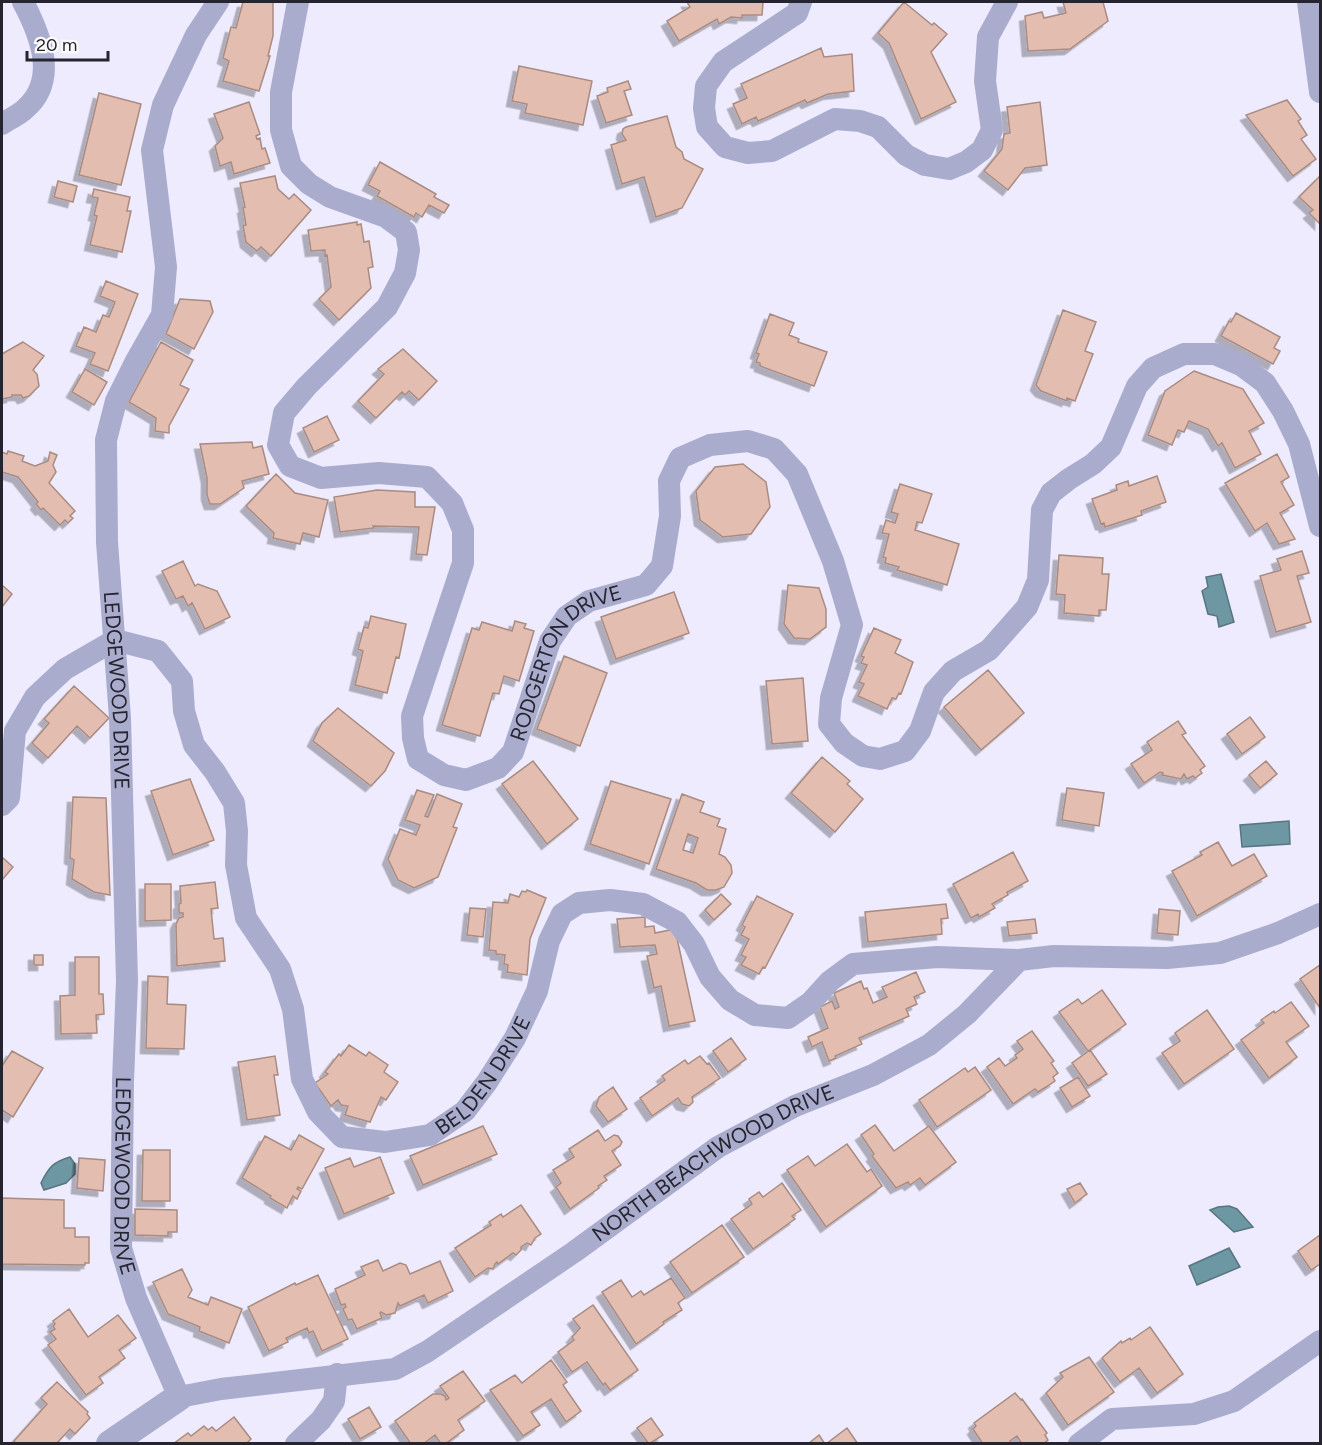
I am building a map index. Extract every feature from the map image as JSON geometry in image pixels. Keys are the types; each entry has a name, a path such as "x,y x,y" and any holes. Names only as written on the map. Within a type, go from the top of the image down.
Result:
{"street":[{"path":"2,124 26,109 40,88 45,63 36,28 23,2"},
{"name":"LEDGEWOOD DRIVE","path":"179,1397 136,1298 121,1248 127,981 120,718 107,542 106,440 116,401 162,315 166,267 152,150 163,105 196,35 218,2"},
{"name":"RODGERTON DRIVE","path":"298,2 281,92 281,130 291,166 309,184 330,197 386,217 406,232 409,250 405,273 387,307 307,386 284,413 278,445 290,466 321,478 379,473 426,477 452,503 464,530 463,563 412,716 413,738 418,759 444,775 466,780 498,768 513,752 550,641 567,616 589,601 646,585 662,566 670,516 669,481 680,458 710,445 748,441 774,449 797,474 833,561 852,625 831,698 829,724 844,743 863,756 880,759 905,751 920,731 934,692 953,671 989,650 1027,608 1038,580 1042,510 1051,493 1093,464 1111,447 1137,386 1152,368 1184,354 1215,354 1241,365 1265,383 1283,411 1299,444 1320,526"},
{"path":"801,2 797,13 723,62 706,86 704,108 707,127 713,134 725,147 748,153 772,151 835,119 860,121 878,127 906,154 925,165 949,168 966,162 982,150 992,130 985,81 988,37 1007,2"},
{"path":"1308,2 1320,92"},
{"path":"2,805 9,798 15,731 35,698 65,669 115,640"},
{"name":"BELDEN DRIVE","path":"115,640 158,651 182,681 184,711 194,745 215,772 234,803 237,831 236,865 246,918 280,969 293,1009 302,1079 318,1112 342,1137 385,1142 430,1135 465,1111 515,1038 537,991 549,941 562,915 579,903 610,900 643,904 677,922 694,944 710,976 730,999 755,1015 788,1018 811,1002 830,981 853,964 937,957 1019,960"},
{"path":"1019,960 1054,956 1167,958 1220,953 1278,933 1320,914"},
{"name":"NORTH BEACHWOOD DRIVE","path":"110,1443 179,1397 220,1389 395,1369 428,1351 574,1252 718,1147 795,1106 873,1075 929,1045 967,1014 1019,960"},
{"path":"1079,1443 1112,1419 1194,1414 1234,1401 1320,1341"},
{"path":"296,1443 321,1420 334,1401 337,1374"}],"water":[{"path":"1221,574 1234,622 1219,627 1217,616 1208,614 1202,591 1208,587 1206,577"},
{"path":"1289,821 1290,844 1242,847 1240,825"},
{"path":"70,1157 75,1164 75,1174 66,1183 44,1190 41,1183 49,1169 55,1163"},
{"path":"1229,1206 1237,1209 1253,1227 1234,1232 1210,1210"},
{"path":"1229,1248 1240,1267 1197,1285 1189,1266"}],"building":[{"path":"243,2 273,2 273,36 268,56 270,56 259,91 223,81 229,61 223,58 231,27 236,28"},
{"path":"687,2 763,2 762,15 731,17 719,24 717,19 679,41 667,21 690,7"},
{"path":"904,2 947,34 931,52 956,102 921,119 889,43 878,33"},
{"path":"1063,2 1103,2 1108,21 1070,49 1028,51 1025,16 1042,12 1044,18 1066,13"},
{"path":"821,48 824,57 852,54 854,91 828,94 807,103 805,100 758,121 756,117 742,124 733,104 747,98 741,84"},
{"path":"519,66 592,81 583,125 525,113 527,104 512,101"},
{"path":"628,81 631,89 624,91 632,115 606,123 597,96 608,92 607,88"},
{"path":"99,93 141,104 121,185 79,175"},
{"path":"1287,100 1301,119 1298,121 1307,135 1301,139 1316,159 1293,176 1246,115"},
{"path":"249,102 260,134 256,136 257,139 260,138 262,149 265,148 270,163 234,174 231,162 220,166 215,146 223,138 214,114"},
{"path":"1040,102 1047,165 1025,168 1008,190 984,171 1002,149 1004,134 1010,133 1007,107"},
{"path":"667,116 676,147 682,152 684,159 703,169 682,208 656,217 644,177 622,184 611,145 626,140 622,134 626,127"},
{"path":"380,162 436,194 434,197 449,205 444,213 429,205 422,217 416,213 414,217 377,196 380,191 368,185"},
{"path":"275,176 278,189 289,199 294,194 311,210 271,256 261,247 257,251 246,242 243,226 246,225 243,208 245,207 240,183"},
{"path":"1320,176 1320,224 1309,213 1313,210 1299,197"},
{"path":"58,181 77,186 73,202 54,197"},
{"path":"94,189 130,197 127,211 131,211 122,252 90,245 97,216 94,215 98,198 92,197"},
{"path":"357,222 357,225 361,224 364,242 369,241 373,267 368,268 371,288 339,320 319,299 331,287 327,255 325,256 325,250 311,251 308,230"},
{"path":"106,281 138,294 108,371 90,364 95,353 76,346 84,327 96,332 103,315 109,317 115,302 100,296"},
{"path":"180,299 210,301 213,312 194,349 166,334"},
{"path":"1063,310 1096,322 1085,351 1093,354 1075,401 1067,398 1067,401 1041,391 1036,385"},
{"path":"1236,313 1280,337 1274,348 1280,351 1273,364 1221,336"},
{"path":"770,314 794,323 789,335 799,339 798,342 827,352 814,386 760,366 760,363 756,362 759,354 756,353"},
{"path":"23,342 44,356 33,370 37,374 39,386 29,396 23,398 21,395 12,395 12,397 2,399 2,354"},
{"path":"161,342 193,360 180,385 189,389 169,426 169,433 155,431 156,418 129,402"},
{"path":"403,349 437,381 419,400 409,391 405,395 402,392 376,418 358,401 384,374 378,369"},
{"path":"85,369 107,382 94,405 72,392"},
{"path":"1194,371 1243,389 1264,423 1249,431 1261,454 1235,468 1222,443 1218,446 1208,429 1189,421 1184,432 1178,430 1172,445 1148,435 1165,391"},
{"path":"327,416 339,440 314,452 303,428"},
{"path":"252,442 253,448 262,446 269,474 242,481 244,488 220,504 210,504 200,444"},
{"path":"8,451 24,456 22,461 35,466 48,461 50,452 57,455 53,465 56,472 49,483 75,511 68,523 65,520 60,525 43,508 41,510 36,504 38,502 18,477 2,472 2,452 7,454"},
{"path":"1277,454 1289,477 1281,482 1294,505 1280,513 1295,539 1279,544 1267,523 1255,531 1225,483"},
{"path":"743,464 766,482 770,507 751,534 723,537 700,520 696,491 715,467"},
{"path":"276,474 295,493 328,500 319,537 303,533 300,544 273,538 274,533 246,506"},
{"path":"1157,476 1166,502 1141,511 1142,515 1105,527 1104,523 1101,524 1092,499 1117,490 1116,485 1128,481 1129,486"},
{"path":"900,484 932,494 922,523 917,522 915,530 959,544 947,585 897,570 899,567 885,563 886,558 883,557 889,534 882,533 886,520 895,523 898,514 891,512"},
{"path":"377,490 415,492 415,507 435,507 427,555 416,554 419,527 373,526 374,528 340,532 334,497"},
{"path":"1302,551 1309,573 1297,576 1311,622 1276,632 1260,576 1281,570 1277,559"},
{"path":"1059,555 1103,558 1102,574 1109,574 1106,610 1099,610 1099,616 1064,613 1065,595 1056,594"},
{"path":"183,561 195,586 198,584 217,591 230,617 205,629 192,603 188,606 183,596 176,599 162,571"},
{"path":"2,585 12,594 2,607"},
{"path":"788,585 819,588 826,609 826,627 810,639 794,638 784,624"},
{"path":"674,592 689,633 616,659 601,617"},
{"path":"371,616 406,624 399,658 396,657 387,693 355,685 363,651 358,649 364,627 368,628"},
{"path":"515,621 526,624 524,628 534,631 519,681 504,676 499,694 493,693 480,736 442,725 472,628 479,630 482,622 512,631"},
{"path":"874,628 901,640 895,653 913,662 901,694 899,693 896,699 892,698 887,709 858,696 864,684 859,682 867,665 861,663 864,657 861,656"},
{"path":"564,656 607,673 580,746 537,729"},
{"path":"988,670 1024,713 981,750 944,707"},
{"path":"803,678 808,741 772,744 766,681"},
{"path":"74,686 109,718 90,738 77,726 48,758 32,743 49,723 44,719"},
{"path":"338,708 394,753 385,771 371,786 313,741 322,723"},
{"path":"1250,717 1265,737 1242,754 1227,734"},
{"path":"1178,721 1186,733 1182,735 1205,766 1200,770 1202,773 1195,778 1193,776 1187,779 1184,774 1181,779 1162,775 1163,773 1160,772 1144,783 1131,764 1152,750 1147,742"},
{"path":"822,757 850,781 847,784 863,799 835,832 791,793"},
{"path":"533,761 578,819 547,844 502,784"},
{"path":"1266,761 1277,774 1260,788 1249,775"},
{"path":"190,779 214,840 173,855 151,791"},
{"path":"611,781 671,799 649,864 590,844"},
{"path":"1067,788 1104,793 1099,826 1062,820"},
{"path":"417,790 434,795 425,816 428,817 437,794 462,804 453,827 457,828 438,877 414,888 398,880 388,859 400,829 416,835 420,825 405,820"},
{"path":"682,794 704,802 700,812 720,819 717,826 726,829 719,854 725,857 731,865 732,873 724,887 707,890 696,883 656,869","holes":["688,834 698,838 693,853 683,850"]},
{"path":"73,797 106,798 110,895 94,892 72,879 74,860 70,858"},
{"path":"1218,842 1232,866 1254,854 1267,876 1197,916 1172,871 1202,855 1200,852"},
{"path":"1013,852 1028,881 1007,892 1008,895 992,904 995,908 979,917 978,914 971,918 953,884"},
{"path":"2,857 13,867 2,880"},
{"path":"215,882 218,908 211,909 214,939 223,938 225,961 177,966 176,924 179,918 183,917 183,913 179,913 180,886"},
{"path":"145,884 171,884 171,920 145,921"},
{"path":"527,890 546,898 530,939 527,975 507,972 508,965 504,964 505,955 489,950 493,902 508,903 510,894 519,897 522,891"},
{"path":"721,894 731,904 714,920 705,910"},
{"path":"757,896 793,914 765,968 763,967 759,974 741,965 746,957 741,955 749,939 741,935 745,927 742,925"},
{"path":"946,904 948,918 941,919 942,934 868,942 865,912"},
{"path":"470,908 486,909 483,937 467,935"},
{"path":"1159,909 1180,911 1178,935 1157,933"},
{"path":"645,917 645,927 654,926 655,933 675,929 695,1021 669,1026 661,986 654,988 647,956 657,954 655,945 620,947 617,919"},
{"path":"1035,919 1037,933 1009,936 1007,922"},
{"path":"34,955 43,955 43,965 34,965"},
{"path":"75,957 99,957 99,994 103,994 104,1014 96,1015 97,1033 61,1034 60,996 75,995"},
{"path":"1320,965 1320,1008 1300,979"},
{"path":"916,972 925,992 914,997 917,1004 906,1009 909,1016 859,1038 862,1044 829,1061 822,1042 812,1047 808,1037 828,1028 820,1007 832,1001 835,1009 839,1007 834,993 861,981 864,989 867,988 873,1003 887,997 882,987"},
{"path":"148,976 168,977 167,1004 186,1005 184,1049 146,1048"},
{"path":"1102,990 1126,1024 1088,1051 1059,1012 1078,999 1082,1004"},
{"path":"1291,1002 1309,1026 1286,1042 1297,1057 1269,1078 1241,1040 1264,1023 1261,1020"},
{"path":"1207,1010 1234,1049 1184,1084 1162,1053 1180,1041 1175,1033"},
{"path":"1032,1031 1054,1061 1051,1063 1058,1073 1053,1077 1055,1081 1038,1092 1035,1089 1013,1104 987,1067 999,1058 1005,1066 1017,1058 1015,1055 1023,1049 1017,1041"},
{"path":"731,1038 746,1059 728,1072 713,1051"},
{"path":"349,1045 366,1056 369,1052 388,1065 384,1072 398,1082 386,1100 381,1097 370,1122 345,1115 348,1106 341,1105 338,1100 331,1106 315,1083 328,1074 325,1072"},
{"path":"1090,1050 1107,1074 1088,1086 1072,1063"},
{"path":"12,1051 43,1068 13,1117 2,1110 2,1066"},
{"path":"275,1056 278,1075 274,1075 280,1115 247,1120 238,1062"},
{"path":"700,1056 707,1064 709,1063 720,1078 692,1097 693,1102 689,1106 682,1104 678,1098 652,1116 640,1098 665,1080 662,1076 685,1060 688,1064"},
{"path":"975,1067 991,1090 937,1127 919,1100 965,1068 968,1072"},
{"path":"1078,1077 1090,1096 1072,1107 1060,1088"},
{"path":"613,1087 627,1109 608,1122 596,1106 599,1097"},
{"path":"875,1125 894,1151 929,1126 956,1162 925,1185 920,1178 910,1185 908,1182 896,1188 872,1156 874,1154 861,1135"},
{"path":"483,1126 497,1154 423,1185 410,1156"},
{"path":"598,1130 605,1141 614,1135 618,1136 622,1142 612,1151 621,1165 604,1176 607,1180 598,1186 599,1188 570,1209 556,1187 561,1183 553,1170 574,1157 569,1149"},
{"path":"299,1135 324,1149 302,1189 298,1187 297,1189 301,1191 297,1199 293,1196 287,1208 242,1178 265,1136 291,1150"},
{"path":"847,1144 867,1172 871,1169 882,1186 826,1227 787,1170 808,1156 815,1166"},
{"path":"143,1150 170,1150 170,1201 142,1201"},
{"path":"380,1157 394,1193 344,1214 325,1168 350,1158 354,1167"},
{"path":"79,1158 105,1160 103,1191 77,1188"},
{"path":"782,1183 801,1210 792,1216 795,1219 753,1249 731,1219 752,1204 749,1199 759,1192 763,1197"},
{"path":"1080,1183 1087,1194 1075,1203 1067,1189"},
{"path":"2,1198 64,1200 64,1228 75,1228 75,1237 89,1237 89,1263 85,1265 2,1264"},
{"path":"521,1205 541,1234 531,1245 527,1243 521,1247 516,1255 513,1253 498,1264 497,1262 493,1269 488,1268 475,1277 455,1248 491,1225 489,1222 501,1214 503,1217"},
{"path":"135,1209 177,1210 177,1232 168,1232 168,1236 135,1235"},
{"path":"722,1225 744,1257 692,1293 670,1262"},
{"path":"1320,1235 1320,1264 1311,1270 1298,1251"},
{"path":"378,1260 383,1271 400,1263 406,1265 410,1274 440,1261 453,1291 428,1303 424,1295 400,1306 398,1303 395,1313 386,1315 381,1312 382,1318 357,1329 352,1319 348,1320 343,1309 346,1307 345,1304 341,1305 335,1289 365,1275 361,1267"},
{"path":"182,1269 192,1290 188,1297 208,1305 211,1297 242,1309 229,1343 199,1331 200,1327 168,1314 153,1282"},
{"path":"318,1275 348,1339 322,1351 313,1331 309,1333 307,1328 286,1338 288,1342 269,1351 248,1307 295,1283 296,1285"},
{"path":"671,1278 685,1298 678,1303 682,1310 636,1344 602,1292 621,1280 632,1297 641,1291 644,1295"},
{"path":"593,1305 638,1370 610,1390 605,1383 603,1385 587,1362 572,1372 558,1352 574,1340 572,1337 580,1328 573,1319"},
{"path":"69,1309 88,1337 118,1315 136,1338 119,1350 125,1358 99,1377 103,1383 86,1395 48,1345 56,1339 50,1332 55,1329 53,1321"},
{"path":"1150,1327 1183,1374 1157,1393 1139,1368 1120,1382 1102,1358 1121,1341 1122,1343 1130,1338 1131,1340"},
{"path":"1089,1357 1114,1392 1068,1425 1046,1393 1063,1377 1060,1373"},
{"path":"551,1360 567,1382 563,1385 581,1411 566,1422 551,1399 531,1412 540,1425 523,1436 490,1390 515,1375 522,1383"},
{"path":"463,1371 485,1401 458,1420 464,1430 445,1444 441,1444 435,1435 423,1444 411,1444 395,1421 433,1394 441,1394 446,1400 449,1398 440,1386"},
{"path":"57,1382 88,1412 90,1418 75,1434 70,1429 56,1444 16,1444 14,1441 47,1404 41,1398"},
{"path":"1015,1393 1047,1433 1045,1435 1048,1440 1043,1444 1022,1444 1017,1436 1010,1441 1012,1444 983,1444 973,1429 976,1426 974,1423"},
{"path":"369,1407 381,1427 360,1439 348,1419"},
{"path":"234,1417 251,1439 246,1444 173,1444 188,1433 191,1436 204,1426 208,1430 212,1427 216,1431"},
{"path":"651,1418 663,1435 649,1444 637,1428"},
{"path":"847,1428 858,1444 826,1444"},
{"path":"819,1435 825,1444 808,1444"}]}
